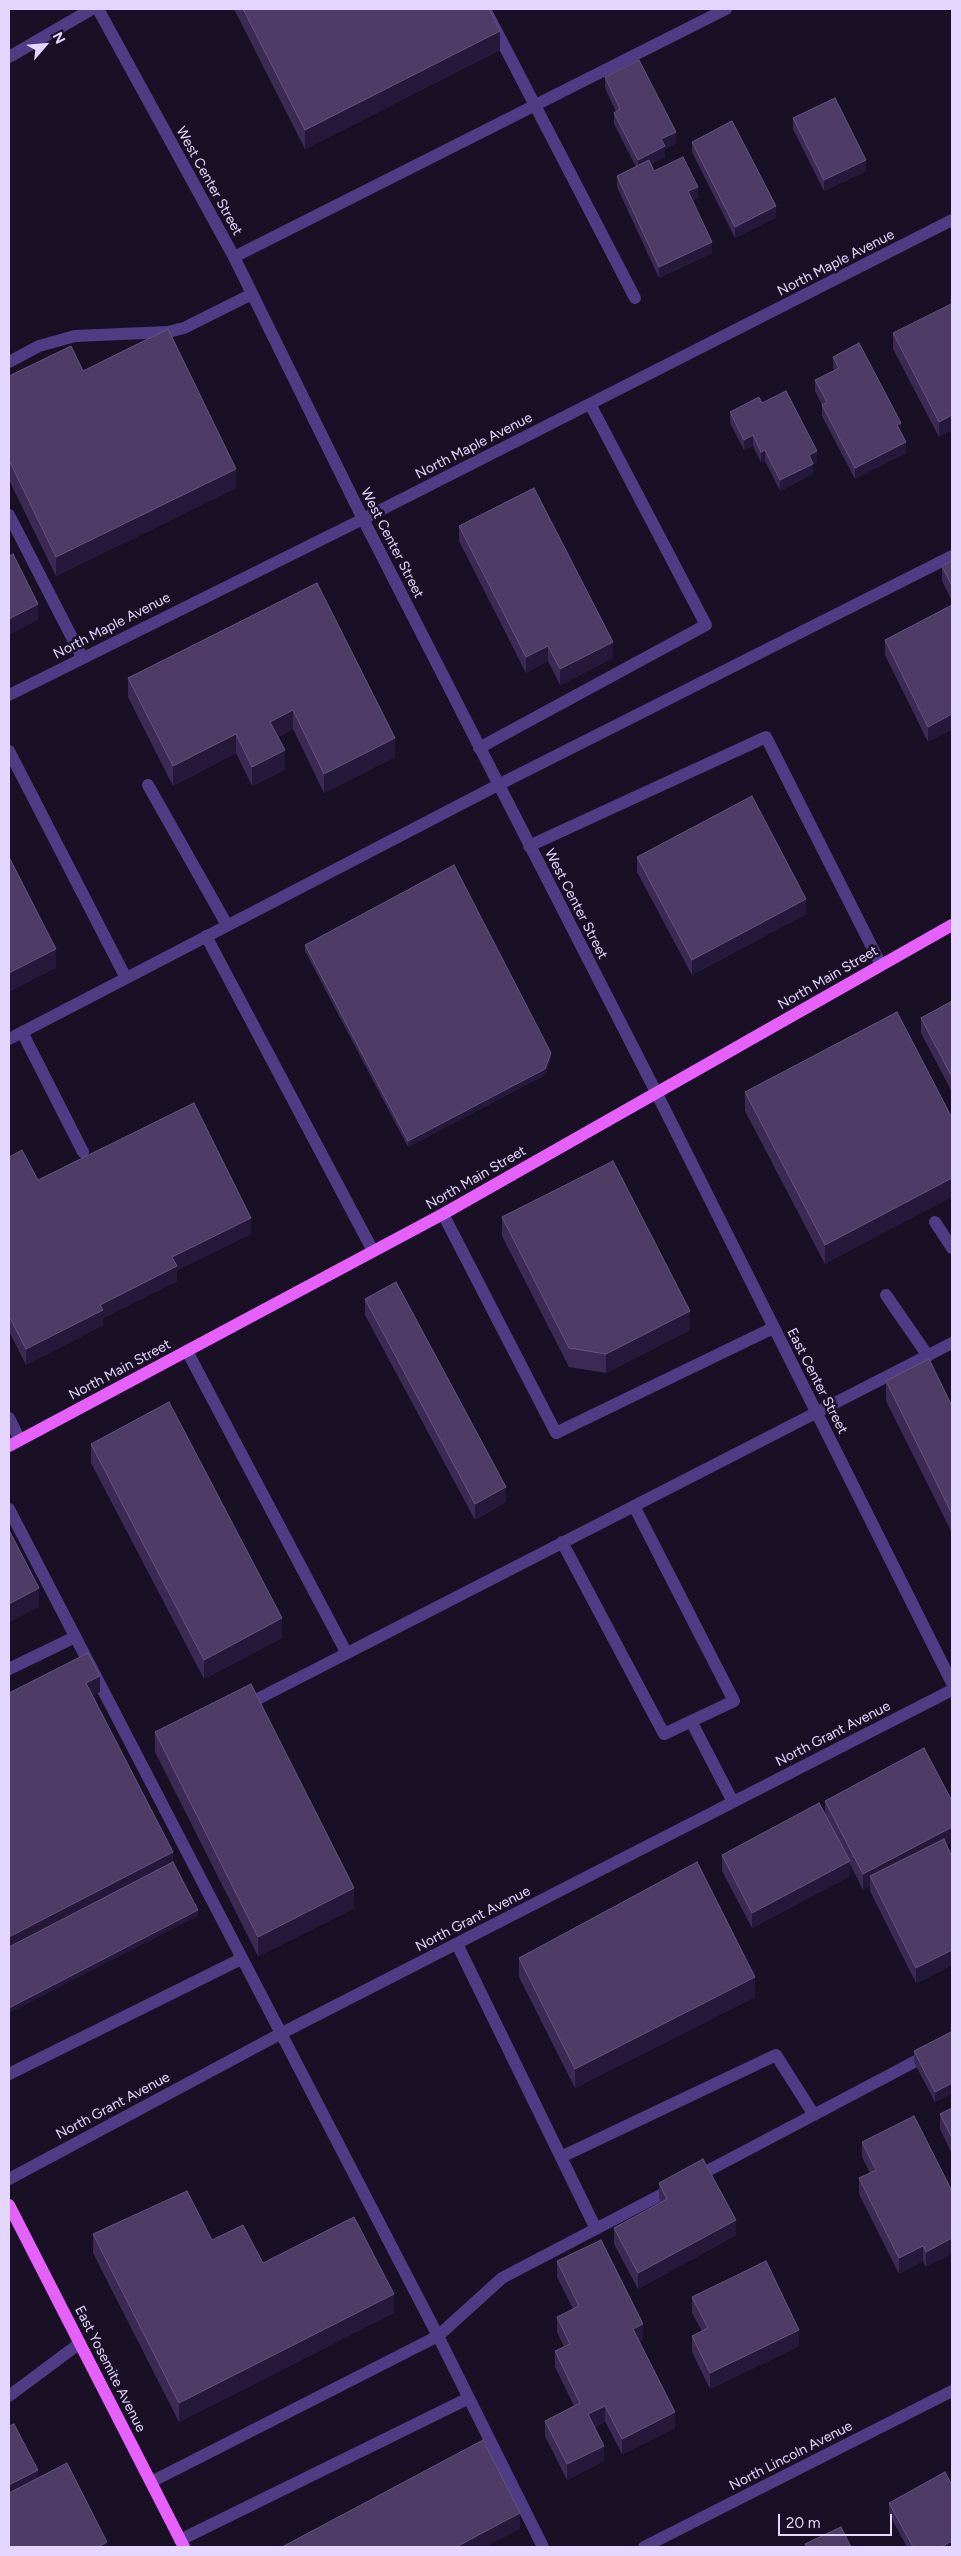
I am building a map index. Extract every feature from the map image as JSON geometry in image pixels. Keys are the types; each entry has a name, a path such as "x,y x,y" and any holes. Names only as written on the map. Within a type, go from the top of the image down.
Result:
{"main road":[{"name":"North Main Street","path":"14,1443 443,1214 952,924"},
{"name":"East Yosemite Avenue","path":"9,2205 182,2543"}],"street":[{"path":"9,57 92,9"},
{"name":"West Center Street","path":"98,9 234,257 363,519 656,1092"},
{"path":"485,9 635,298"},
{"path":"234,257 726,9"},
{"name":"North Maple Avenue","path":"9,695 82,657 363,519 952,220"},
{"path":"9,362 39,346 75,336 168,332 184,328 252,294"},
{"path":"479,748 706,625 590,404"},
{"path":"9,516 82,657"},
{"path":"9,1038 498,785 952,556"},
{"path":"529,846 766,737 881,964"},
{"path":"9,751 126,978"},
{"path":"148,785 227,925"},
{"path":"206,936 374,1251"},
{"path":"22,1032 83,1152"},
{"name":"East Center Street","path":"656,1092 952,1683"},
{"path":"443,1214 556,1433 773,1328"},
{"path":"936,1222 952,1248"},
{"path":"886,1295 928,1356"},
{"path":"229,1713 952,1343"},
{"path":"187,1351 346,1652"},
{"path":"9,1418 14,1443"},
{"path":"562,1542 664,1734 734,1702 634,1506"},
{"path":"9,1509 438,2336 543,2547"},
{"path":"9,1669 75,1637"},
{"name":"North Grant Avenue","path":"9,2178 280,2034 952,1690"},
{"path":"691,1721 733,1802"},
{"path":"457,1944 596,2229"},
{"path":"9,2074 241,1959"},
{"path":"151,2482 438,2336 502,2278 952,2042"},
{"path":"561,2158 776,2055 814,2114"},
{"path":"9,2396 80,2343"},
{"name":"North Lincoln Avenue","path":"644,2547 952,2391"},
{"path":"182,2543 469,2398"}],"building":[{"path":"243,9 489,9 500,31 305,130"},
{"path":"639,60 676,132 661,139 665,146 638,160 614,113 620,109 605,77"},
{"path":"835,98 866,160 824,180 793,118"},
{"path":"732,121 776,206 735,227 692,142"},
{"path":"683,157 698,187 688,191 712,242 659,267 617,176 649,160 654,171"},
{"path":"951,304 952,415 939,422 893,333"},
{"path":"168,329 236,469 56,557 9,460 9,376 71,346 83,371"},
{"path":"859,343 901,423 897,425 906,442 855,468 822,405 827,402 815,380 839,368 833,357"},
{"path":"786,391 817,451 809,455 813,464 780,480 765,450 761,452 753,435 744,440 730,412 759,397 762,403"},
{"path":"534,488 613,642 560,669 548,646 526,657 459,526"},
{"path":"13,554 38,604 9,619 9,556"},
{"path":"952,561 952,586 942,566"},
{"path":"317,583 395,738 324,774 293,710 270,722 285,750 252,767 236,734 173,766 128,678"},
{"path":"952,605 952,714 928,727 885,640"},
{"path":"752,796 806,899 692,960 637,857"},
{"path":"9,857 56,949 9,973"},
{"path":"454,865 551,1053 545,1069 408,1141 305,945"},
{"path":"952,1001 952,1077 921,1018"},
{"path":"897,1012 952,1118 952,1178 825,1245 745,1092"},
{"path":"194,1103 251,1218 172,1257 177,1266 100,1305 103,1310 26,1349 9,1316 9,1157 22,1150 38,1180"},
{"path":"613,1161 690,1311 606,1354 569,1348 502,1217"},
{"path":"396,1282 506,1487 475,1504 365,1299"},
{"path":"929,1359 952,1406 952,1514 886,1381"},
{"path":"169,1402 282,1618 204,1660 91,1444"},
{"path":"9,1530 39,1588 9,1604"},
{"path":"88,1653 100,1676 86,1683 173,1852 9,1937 9,1693"},
{"path":"251,1684 354,1888 258,1937 155,1732"},
{"path":"924,1748 952,1801 952,1827 863,1874 825,1801"},
{"path":"819,1803 850,1861 752,1913 722,1855"},
{"path":"944,1839 952,1857 952,1950 916,1968 870,1876"},
{"path":"173,1862 198,1910 9,2008 9,1947"},
{"path":"697,1862 755,1977 575,2069 519,1958"},
{"path":"951,2032 952,2083 935,2092 914,2051"},
{"path":"952,2108 952,2138 940,2114"},
{"path":"914,2116 952,2191 952,2238 926,2252 923,2246 899,2258 859,2178 876,2170 862,2142"},
{"path":"703,2159 736,2220 638,2273 614,2228 667,2199 659,2183"},
{"path":"187,2191 212,2240 243,2225 263,2263 354,2217 394,2294 179,2403 93,2234"},
{"path":"601,2240 643,2324 633,2329 675,2412 622,2439 605,2406 588,2414 604,2446 567,2464 545,2421 580,2403 555,2351 570,2344 557,2317 579,2306 557,2261"},
{"path":"766,2261 799,2330 710,2373 692,2336 708,2328 692,2297"},
{"path":"14,2424 38,2470 9,2485 9,2426"},
{"path":"483,2440 520,2513 456,2547 282,2547"},
{"path":"67,2463 107,2542 98,2547 9,2547 9,2493"},
{"path":"945,2472 952,2485 952,2541 941,2547 913,2547 889,2503"},
{"path":"841,2527 851,2547 807,2547 805,2544"}]}
